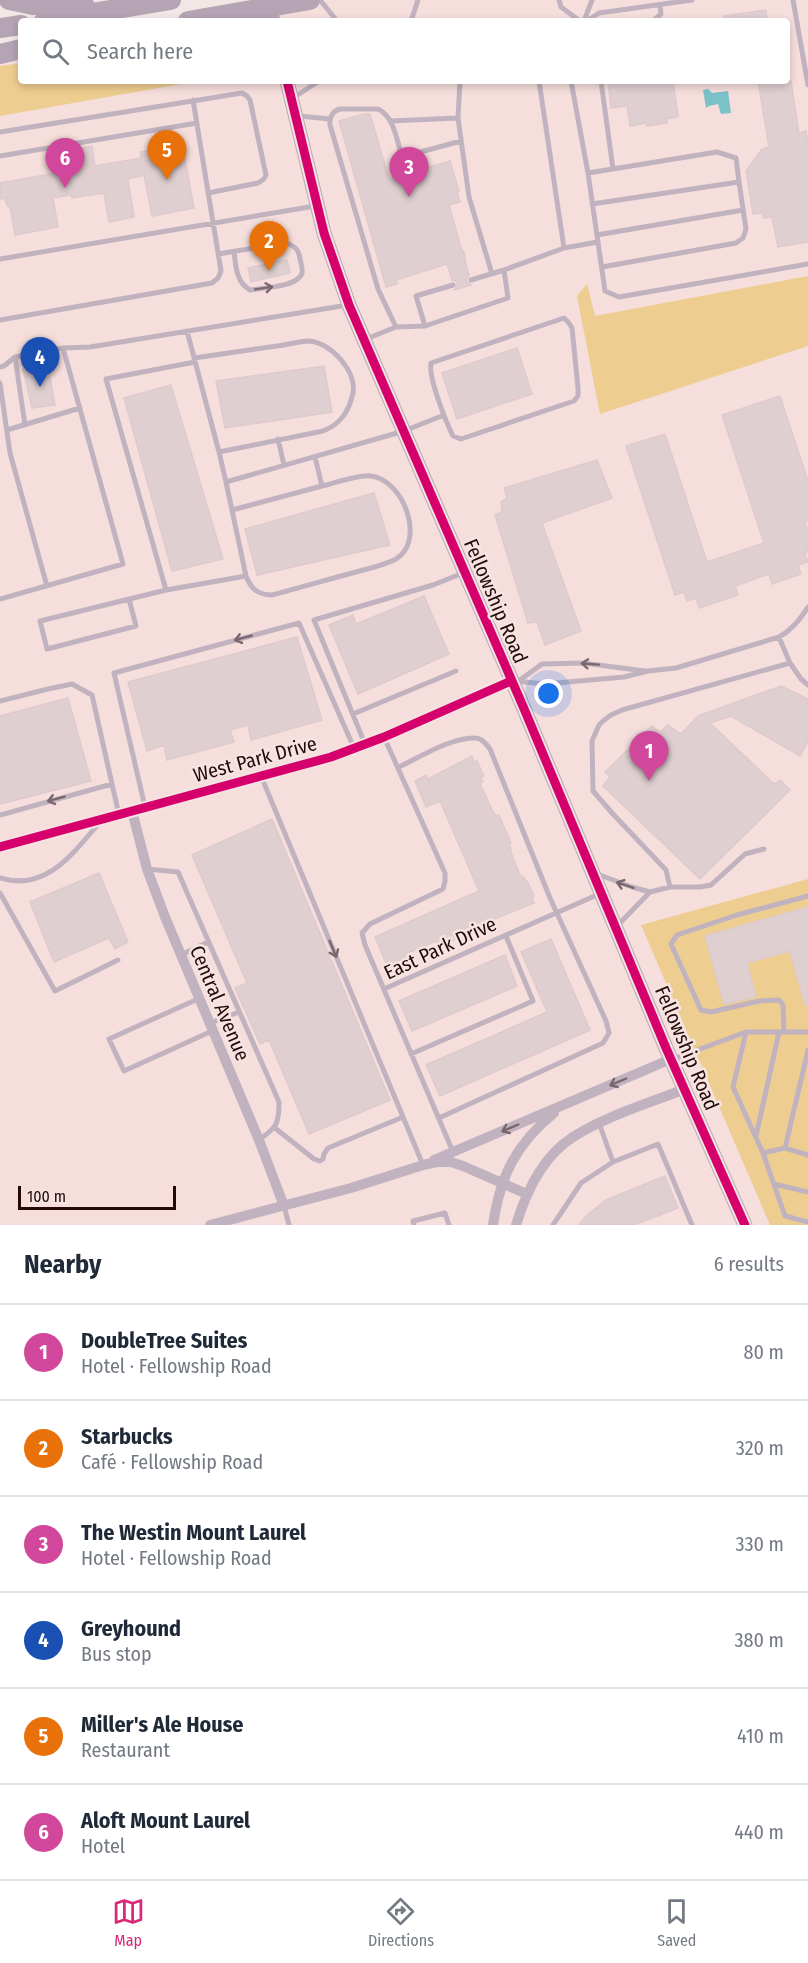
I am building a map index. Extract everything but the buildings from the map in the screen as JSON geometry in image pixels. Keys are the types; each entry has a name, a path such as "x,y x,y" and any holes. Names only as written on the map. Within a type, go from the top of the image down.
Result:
{"highway":[{"path":"9,0 49,5 133,0"},
{"path":"62,18 171,0"},
{"path":"208,18 270,9 310,0"},
{"path":"0,28 18,25"},
{"path":"0,52 18,49"}],"street":[{"name":"Fellowship Road","path":"288,84 316,206 349,305 464,573 515,681 615,928 744,1225"},
{"name":"West Park Drive","path":"0,847 331,757 515,681"},
{"name":"Central Avenue","path":"132,811 147,869 284,1206"},
{"path":"423,1165 671,1059"},
{"path":"516,1225 527,1194 542,1169 563,1145 598,1124 685,1089"},
{"path":"493,1225 502,1184 522,1144 536,1128 564,1105"},
{"path":"210,1225 247,1220 284,1206 437,1162 451,1162 527,1194"}],"lane":[{"path":"320,0 335,18"},
{"path":"412,18 418,0"},
{"path":"559,0 561,7 579,18"},
{"path":"585,18 592,0"},
{"path":"590,18 599,13 692,0"},
{"path":"793,0 808,85"},
{"path":"656,18 661,14 660,4"},
{"path":"291,99 315,84"},
{"path":"460,84 458,118 469,197 492,274"},
{"path":"539,84 564,248"},
{"path":"572,84 588,173 605,291 619,297 808,264"},
{"path":"601,84 613,169"},
{"path":"0,132 238,92 249,99 267,170 265,177 260,182 208,193"},
{"path":"0,320 212,283 220,273 193,100"},
{"path":"396,327 378,290 330,119 339,110 378,109 385,113 390,121 402,157 461,141"},
{"path":"295,116 330,119"},
{"path":"390,121 458,118"},
{"path":"0,156 197,123"},
{"path":"588,173 717,152 736,158 740,182 745,234 740,241 731,246 602,267"},
{"path":"592,204 740,182"},
{"path":"0,259 316,206"},
{"path":"597,235 743,210"},
{"path":"218,254 285,243 298,251 302,270 296,281 250,290 239,279 234,252"},
{"path":"471,280 564,248 598,243"},
{"path":"364,339 396,327 425,326 508,298 504,270"},
{"path":"425,326 416,296 453,285"},
{"path":"0,367 15,357 63,348 90,347 349,305"},
{"path":"564,318 569,323 572,328 578,388 578,396 574,401 461,439 453,436 444,415 431,375 431,363 564,318"},
{"path":"187,331 219,452 246,576 256,592 273,595 398,558 410,534 409,519 401,496 393,486 370,475 232,510"},
{"path":"166,590 106,379 194,360 310,341 330,350 341,359 350,372 353,391 345,415 339,422 323,431 219,452"},
{"path":"0,598 123,564 63,348"},
{"path":"15,357 25,424"},
{"path":"0,383 10,453 47,586"},
{"path":"7,430 80,408"},
{"path":"226,482 404,431 444,415"},
{"path":"278,439 284,465"},
{"path":"315,457 322,486"},
{"path":"365,744 314,620 432,585 464,573"},
{"path":"129,599 136,626 47,649 40,621 129,599 166,590 246,576"},
{"path":"515,681 545,684 624,678 648,671 676,668 779,637 790,631 808,607"},
{"path":"146,807 114,673 299,623 354,748"},
{"path":"779,637 790,663 808,685"},
{"path":"670,887 666,870 593,791 592,741 599,725 610,715 622,710 790,663"},
{"path":"515,681 542,664 598,664 648,671"},
{"path":"353,714 456,671"},
{"path":"0,702 72,684 92,695 119,815"},
{"path":"384,737 444,873 445,881 443,889 370,924 362,933 384,989"},
{"path":"399,767 451,743 476,738 483,740 490,749 558,914 606,1021 609,1034 603,1043 439,1118"},
{"path":"261,776 423,1165"},
{"path":"0,814 112,784"},
{"path":"0,878 23,882 56,869 103,819"},
{"path":"592,873 650,892 670,887 700,887 711,885 745,854 764,849"},
{"path":"147,869 178,872 279,1102 279,1118 275,1128 259,1140"},
{"path":"0,892 55,991 118,960"},
{"path":"615,928 650,892"},
{"name":"East Park Drive","path":"453,1152 384,989 601,894"},
{"path":"756,1137 781,1032 783,1005 779,1000 759,1001 711,1012 701,1010 671,944 677,935 737,915 808,896"},
{"path":"411,1054 533,1001 506,936"},
{"path":"181,955 208,942"},
{"path":"200,998 110,1039 124,1071 239,1012"},
{"path":"746,1032 733,1087 763,1153 785,1216 808,1222"},
{"path":"671,1059 746,1032 808,1032"},
{"path":"784,1148 808,1050"},
{"path":"275,1128 314,1159 320,1161 328,1148 403,1117"},
{"path":"598,1124 613,1162"},
{"path":"553,1225 581,1183 613,1162 658,1144 692,1225"},
{"path":"763,1153 784,1148 808,1155"},
{"path":"774,1184 808,1192"},
{"path":"284,1206 289,1225"},
{"path":"414,1225 413,1221 445,1213 449,1225"}],"shaded area":[{"path":"310,0 808,0 808,1225 0,1225 0,54 18,50 18,84 790,84 790,18 205,18"},
{"path":"18,63 18,84 181,84 0,116 0,66"},
{"path":"808,276 808,346 600,414 577,296 587,284 595,316"},
{"path":"808,879 808,1225 770,1225 641,925"}],"water":[{"path":"708,89 712,93 728,91 731,113 721,114 718,104 706,108 703,90"}],"cycle path":[{"path":"288,84 324,233 349,305 525,711 666,1048 745,1225"},
{"path":"0,847 331,757 384,737 511,681"}],"place":[{"name":"Miller's Ale House","path":"167,180"},
{"name":"Aloft Mount Laurel","path":"65,188"},
{"name":"The Westin Mount Laurel","path":"409,197"},
{"name":"Starbucks","path":"269,271"},
{"name":"Greyhound","path":"40,387"},
{"name":"DoubleTree Suites","path":"649,781"}]}
